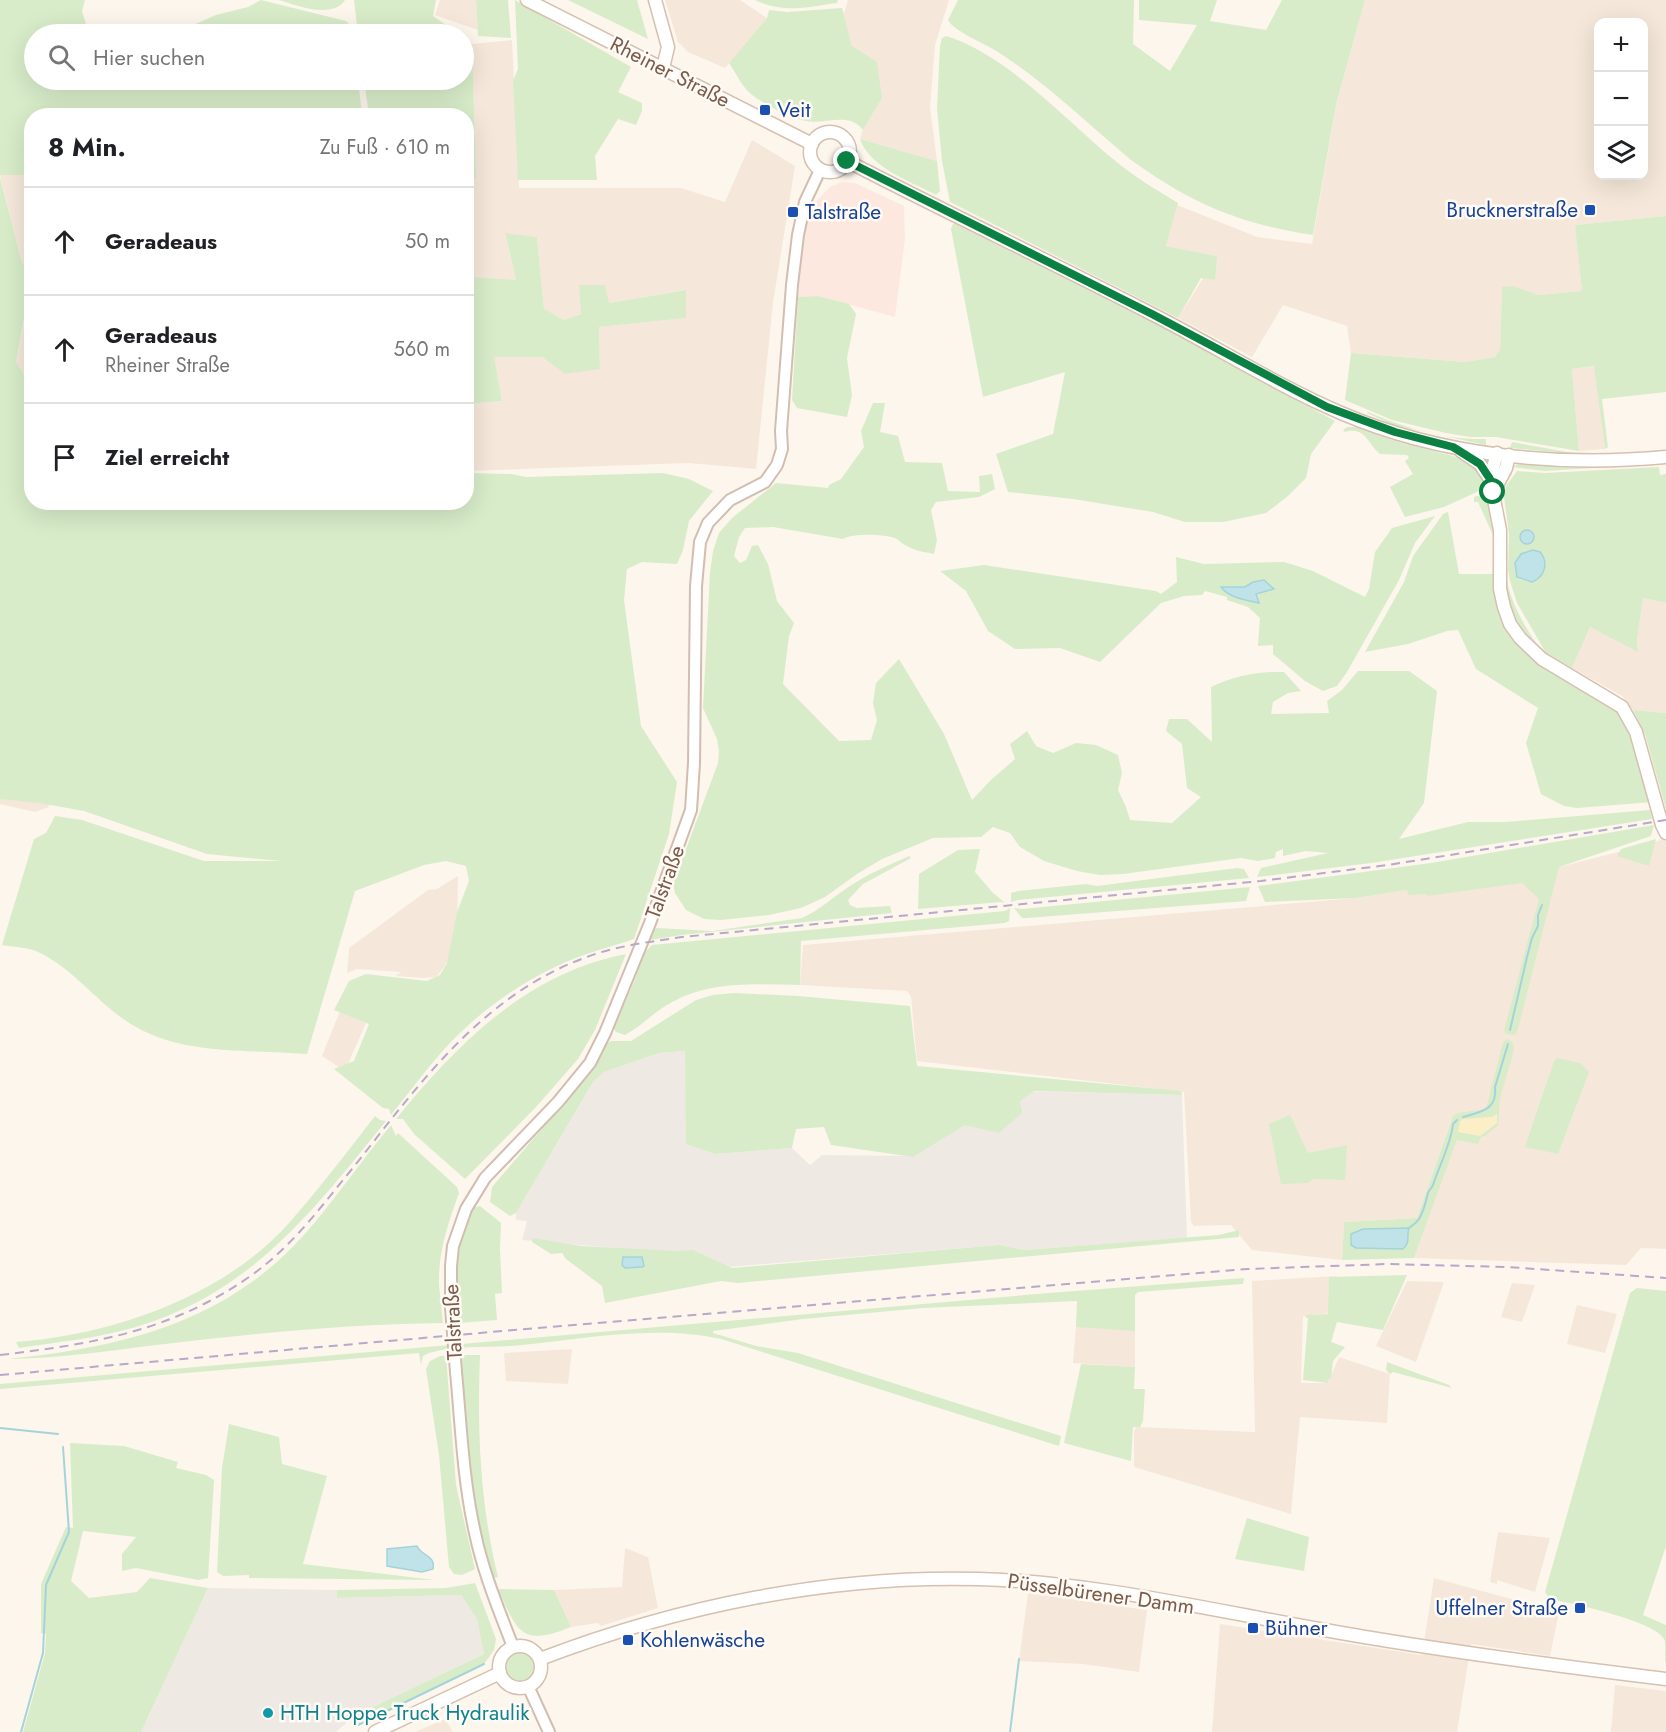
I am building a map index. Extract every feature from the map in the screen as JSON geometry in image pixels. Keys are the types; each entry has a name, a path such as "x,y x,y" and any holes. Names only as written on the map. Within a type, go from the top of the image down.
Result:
{"main road":[{"name":"Rheiner Straße","path":"527,0 812,144"},
{"path":"655,0 667,38 668,47 663,68"},
{"path":"826,133 839,135 848,144 847,161 837,171 820,170 811,158 812,144 820,135 826,133"},
{"path":"847,161 1152,314 1315,401 1346,415 1453,447 1503,454 1580,461 1666,457"},
{"path":"1453,447 1480,464 1490,479 1501,538 1500,589 1510,624 1520,638 1542,659 1622,706 1636,732 1666,833"},
{"path":"1490,479 1503,454"},
{"path":"1493,492 1506,468 1503,454"},
{"name":"Püsselbürener Damm","path":"540,1659 620,1632 701,1609 747,1599 852,1583 913,1579 978,1579 1021,1581 1115,1593 1398,1642 1666,1679"},
{"path":"526,1646 537,1653 540,1659 541,1672 534,1683 528,1686 521,1688 508,1684 500,1673 503,1655 513,1647 526,1646"},
{"path":"375,1732 500,1673"}],"street":[{"name":"Talstraße","path":"513,1647 486,1574 467,1491 451,1308 453,1246 466,1209 485,1179 558,1102 590,1063 605,1033 650,923 691,810 694,763 696,586 700,542 708,523 730,500 765,482 780,457 798,235 805,202 820,170"},
{"path":"528,1686 549,1732"}],"shaded area":[{"path":"440,0 476,0 478,30 474,29 474,24 461,24 435,15"},
{"path":"665,0 740,0 767,18 725,68 688,52 678,42"},
{"path":"848,0 949,0 935,45 930,107 937,161 860,139 882,98 852,46 843,16"},
{"path":"1365,0 1666,0 1666,216 1576,225 1582,291 1538,295 1502,287 1500,350 1495,357 1465,362 1351,353 1347,326 1283,305 1252,357 1178,318 1217,256 1166,246 1177,205 1257,237 1312,244 1336,106"},
{"path":"512,40 519,188 681,188 725,202 752,140 795,166 773,303 756,469 689,463 474,471 474,403 502,401 493,357 542,357 565,374 600,368 599,327 685,318 685,290 609,303 580,285 581,314 564,320 544,310 537,237 505,234 516,280 474,307 474,178 476,178 474,44"},
{"path":"0,175 24,175 24,263 22,263"},
{"path":"842,182 855,183 904,206 905,239 895,317 818,296 798,297 797,283 801,252 805,228 813,205 830,187"},
{"path":"24,323 24,375 16,362"},
{"path":"1595,366 1605,449 1579,451 1572,369"},
{"path":"1643,598 1666,603 1666,713 1633,710 1622,696 1572,668 1590,627 1638,651 1637,640"},
{"path":"0,757 44,765 49,807 35,812 0,804"},
{"path":"1663,839 1666,841 1666,1249 1641,1248 1626,1265 1414,1258 1457,1139 1452,1118 1417,1218 1344,1222 1342,1260 1252,1250 1231,1225 1194,1226 1191,1222 1184,1092 917,1061 911,997 907,991 800,985 803,945 1356,898 1407,890 1408,894 1559,867"},
{"path":"458,876 457,943 436,977 396,976 401,972 357,969 347,973 349,948 428,890 437,889"},
{"path":"340,1011 366,1023 345,1071 322,1056"},
{"path":"685,1051 716,1154 792,1148 810,1165 822,1155 913,1156 1022,1091 1182,1095 1187,1238 1025,1250 999,1245 716,1268 662,1252 522,1240 527,1221 516,1220 516,1213 593,1082 604,1072 659,1053"},
{"path":"1336,1276 1339,1312 1303,1316 1301,1383 1328,1383 1339,1357 1390,1374 1387,1423 1300,1417 1291,1514 1134,1467 1136,1427 1255,1432 1252,1281"},
{"path":"1407,1281 1444,1282 1416,1362 1376,1346"},
{"path":"1512,1283 1535,1285 1522,1322 1501,1317"},
{"path":"1135,1294 1135,1367 1073,1363 1078,1301"},
{"path":"1577,1305 1617,1314 1605,1353 1567,1344"},
{"path":"572,1349 568,1384 506,1381 504,1353"},
{"path":"1498,1532 1550,1538 1535,1592 1497,1580 1497,1584 1490,1582"},
{"path":"625,1548 648,1557 658,1608 601,1626 598,1623 571,1627 554,1590 622,1587"},
{"path":"1434,1578 1559,1612 1550,1656 1471,1644 1457,1732 1212,1732 1220,1624 1422,1655"},
{"path":"208,1588 337,1590 338,1598 461,1595 477,1619 484,1654 354,1716 336,1732 141,1732"},
{"path":"1028,1593 1147,1610 1139,1672 1083,1664 1019,1661"},
{"path":"1615,1685 1666,1691 1666,1732 1611,1732"},
{"path":"445,1719 453,1732 415,1732"}],"green space":[{"path":"0,0 85,0 82,11 86,24 24,24 24,90 359,90 361,108 24,108 24,175 0,175"},
{"path":"261,0 346,21 349,24 195,24 216,15 248,7"},
{"path":"279,0 345,0 339,6 324,10 305,8"},
{"path":"354,0 436,0 433,16 445,24 357,24"},
{"path":"476,0 508,0 511,38 478,36"},
{"path":"515,0 631,67 618,92 642,103 642,111 636,125 618,119 595,156 597,180 518,180 513,81 518,69"},
{"path":"568,0 637,0 648,39"},
{"path":"755,0 838,0 837,3 805,8 785,8"},
{"path":"958,0 1134,0 1133,44 1170,71 1197,25 1139,20 1139,0 1217,0 1210,21 1266,30 1282,0 1365,0 1336,105 1313,235 1262,225 1217,210 1153,175 1131,160 1033,77 998,52 951,24 948,20"},
{"path":"842,8 852,46 877,62 882,98 863,130 851,121 813,122 793,117 762,102 745,88 729,63 767,18 769,10 787,12"},
{"path":"946,36 991,57 1013,72 1121,165 1178,203 1166,246 1217,256 1215,280 1201,278 1178,318 950,202 942,161 937,108 940,46 942,38"},
{"path":"365,90 473,90 474,108 368,108"},
{"path":"474,111 476,178 474,178"},
{"path":"860,139 937,161 940,191 936,195 892,173 872,158"},
{"path":"0,177 22,263 24,263 24,319 16,362 24,375 24,510 474,510 474,473 511,474 526,477 663,473 689,479 713,491 689,521 683,550 677,564 642,562 627,569 624,600 641,726 677,782 669,834 634,939 581,956 539,975 506,995 476,1018 449,1044 391,1115 389,1109 383,1108 334,1069 354,1061 369,1024 334,1010 349,981 366,974 427,981 440,975 447,963 457,912 469,881 466,866 446,861 424,865 355,891 307,1054 198,1047 176,1043 136,1027 111,1010 51,959 34,950 2,945 34,839 46,833 55,816 82,820 204,861 281,861 207,854 84,811 0,799"},
{"path":"1666,216 1666,392 1602,399 1608,447 1605,449 1594,366 1572,369 1579,451 1496,437 1470,437 1446,433 1392,420 1345,400 1351,353 1465,362 1495,357 1500,349 1502,287 1513,286 1538,295 1582,291 1575,225"},
{"path":"953,224 1159,324 1335,421 1311,454 1306,478 1266,513 1223,522 1185,522 1153,512 1073,499 1008,492 996,454 1053,434 1065,372 983,397 951,229"},
{"path":"505,233 537,237 544,309 564,320 581,314 579,285 605,285 609,303 686,290 686,318 599,327 600,369 565,374 542,357 494,357 502,401 474,403 474,277 516,280"},
{"path":"818,296 849,304 856,314 847,358 852,395 847,417 797,408 792,400 798,297"},
{"path":"873,403 885,403 880,432 898,436 905,462 942,463 948,491 980,492 979,476 992,474 995,489 979,497 936,502 931,510 937,540 934,554 913,549 895,538 876,535 861,535 843,539 773,527 745,528 739,537 734,556 740,563 746,560 752,546 758,545 768,564 777,601 794,623 789,636 783,684 839,741 871,740 877,720 873,703 876,683 899,659 944,734 972,800 1015,759 1010,744 1027,731 1036,746 1053,753 1076,743 1096,745 1118,755 1122,773 1118,790 1130,820 1172,823 1201,797 1187,788 1182,744 1166,731 1169,719 1187,719 1212,742 1211,687 1246,675 1284,672 1301,691 1288,693 1273,702 1271,714 1329,713 1327,701 1342,690 1358,671 1409,671 1437,691 1424,803 1399,839 1468,822 1505,822 1650,810 1652,819 1371,863 1257,877 1261,868 1328,853 1306,851 1283,856 1283,849 1276,852 1275,858 1258,861 1241,858 1100,875 1044,861 1020,847 1010,833 993,827 981,837 933,838 882,859 825,897 801,908 769,915 721,920 704,919 686,910 675,893 673,884 718,763 719,752 717,739 703,708 710,573 713,551 719,533 732,518 776,483 828,488 829,485 841,479 864,447 861,431"},
{"path":"1368,412 1426,432 1486,439 1486,445 1393,425"},
{"path":"1347,427 1355,427 1398,442 1465,459 1477,466 1486,484 1479,491 1444,507 1405,517 1390,487 1413,474 1405,461 1409,458 1407,455 1380,454 1362,434 1352,431 1345,432 1343,430"},
{"path":"1512,442 1573,453 1601,453 1600,456 1510,448"},
{"path":"1656,462 1657,464 1545,471 1512,467 1520,463"},
{"path":"1659,467 1660,475 1666,474 1666,603 1643,598 1637,640 1638,652 1590,627 1572,668 1546,653 1517,603 1508,570 1509,534 1504,497 1506,486 1517,471 1545,473","holes":["1533,550 1540,552 1546,562 1532,582 1519,579 1521,554"]},
{"path":"1511,470 1512,474 1504,488 1502,501 1508,584 1520,617 1545,657 1536,651 1510,613 1504,577 1500,495"},
{"path":"1474,497 1489,498 1495,534 1492,533 1478,502 1474,502"},
{"path":"1448,512 1459,574 1494,574 1504,620 1511,636 1521,648 1548,669 1620,711 1634,740 1653,802 1577,808 1564,806 1541,794 1526,743 1538,708 1476,669 1458,630 1447,631 1408,644 1365,652 1404,582 1413,556 1443,514"},
{"path":"1435,516 1415,543 1399,580 1347,672 1337,686 1323,691 1305,681 1273,654 1273,645 1258,646 1260,618 1248,607 1227,600 1227,597 1205,591 1202,595 1184,596 1161,603 1100,662 1060,648 1015,649 988,631 966,591 940,571 984,565 1156,591 1161,594 1177,582 1176,557 1204,564 1284,562 1313,571 1365,597 1369,589 1375,552 1392,528"},
{"path":"1633,710 1666,713 1666,809 1645,734"},
{"path":"1654,825 1651,836 1559,867 1515,1035 1506,1034 1504,1030 1539,899 1522,883 1427,896 1427,894 1408,895 1407,890 1356,898 1265,902 1258,886 1431,863"},
{"path":"1656,839 1649,866 1617,856 1621,849"},
{"path":"980,849 975,872 1005,903 918,909 919,874 958,850"},
{"path":"909,856 911,858 863,884 848,900 850,905 857,908 890,906 892,913 650,940 656,928 713,931 802,918 857,882"},
{"path":"1244,869 1249,878 1011,902 1011,893 1018,891 1086,884 1097,886"},
{"path":"1250,887 1246,901 1027,918 1022,918 1014,908 1022,909"},
{"path":"1010,908 1009,921 1005,923 801,941 800,985 715,987 682,997 667,1005 625,1035 616,1032 614,1028 645,952 652,945 1005,911"},
{"path":"626,954 595,1030 578,1059 537,1106 465,1179 414,1134 403,1119 396,1119 419,1091 469,1039 526,995 557,977 590,963"},
{"path":"734,993 910,1006 917,1066 1181,1091 1182,1095 1034,1091 1020,1101 1022,1113 999,1133 965,1125 913,1157 831,1145 824,1127 796,1129 792,1148 716,1154 686,1144 685,1051 659,1053 604,1072 593,1082 516,1213 510,1216 490,1202 492,1187 593,1069 606,1044 611,1041 631,1041 696,1000 713,995"},
{"path":"1508,1039 1513,1043 1514,1050 1500,1098 1498,1125 1481,1137 1478,1144 1457,1140 1414,1258 1342,1260 1344,1222 1417,1218 1453,1116 1458,1113 1486,1109 1503,1042"},
{"path":"1557,1058 1580,1063 1589,1072 1558,1154 1525,1147 1554,1061"},
{"path":"1290,1115 1308,1153 1347,1145 1345,1180 1314,1179 1308,1183 1281,1184 1269,1124"},
{"path":"375,1116 386,1121 305,1217 277,1245 214,1293 177,1312 122,1331 19,1348 16,1342 90,1331 164,1308 232,1272 262,1249 289,1223"},
{"path":"391,1125 396,1136 398,1133 457,1187 459,1193 440,1261 439,1285 443,1323 304,1330 66,1356 6,1359 89,1348 128,1338 204,1311 239,1291 272,1266 303,1236"},
{"path":"480,1206 501,1223 502,1293 495,1294 497,1320 459,1323 457,1265 459,1252 472,1208"},
{"path":"1239,1230 1239,1237 738,1283 721,1281 605,1303 602,1286 566,1259 562,1253 551,1254 532,1242 533,1238 581,1246 693,1250 732,1268 999,1245 1025,1250 1219,1235"},
{"path":"1407,1275 1383,1330 1337,1322 1331,1342 1345,1347 1333,1361 1331,1379 1328,1383 1303,1380 1308,1318 1305,1317 1306,1315 1328,1314 1329,1277"},
{"path":"1244,1278 1243,1284 1138,1292 1135,1295 1135,1331 1076,1327 1077,1301 923,1308 803,1319 713,1331 713,1333 756,1346 798,1353 1061,1436 1059,1446 721,1339 669,1333 642,1333 511,1346 449,1349 423,1356 421,1365 419,1353 0,1389 0,1384"},
{"path":"1637,1288 1666,1291 1666,1546 1643,1615 1666,1625 1666,1664 1665,1641 1660,1634 1614,1614 1550,1599 1545,1592 1630,1293"},
{"path":"462,1355 480,1355 481,1467 487,1522 498,1577 493,1578 478,1524 469,1468"},
{"path":"446,1356 456,1485 475,1569 462,1575 454,1574 449,1567 439,1455 426,1369 430,1361"},
{"path":"1387,1362 1452,1388 1393,1372 1390,1374 1386,1370"},
{"path":"1081,1364 1135,1367 1134,1389 1145,1389 1143,1421 1140,1427 1133,1427 1131,1461 1064,1443"},
{"path":"229,1424 279,1437 282,1464 327,1476 303,1564 434,1580 249,1578 249,1575 223,1576 217,1572 222,1468"},
{"path":"70,1443 124,1446 178,1462 176,1468 206,1475 214,1480 208,1578 198,1580 136,1568 122,1571 122,1554 136,1537 83,1531 71,1581 89,1598 137,1592 150,1578 208,1588 141,1732 23,1732 45,1653 46,1634 41,1633 41,1584 66,1527 73,1528"},
{"path":"1247,1518 1309,1537 1304,1571 1235,1559"},
{"path":"475,1583 496,1639 494,1650 484,1664 360,1725 354,1716 484,1654 477,1619 461,1595 337,1598 337,1590 446,1588"},
{"path":"498,1589 554,1590 571,1627 541,1636 523,1632 511,1616"},
{"path":"520,1651 530,1656 535,1666 530,1676 520,1681 510,1676 505,1666 510,1656"}],"sand":[{"path":"1497,1114 1497,1123 1480,1136 1458,1132 1460,1121 1463,1119 1492,1117"}],"water":[{"path":"1524,530 1530,530 1534,537 1530,544 1524,544 1520,540 1520,534"},
{"path":"1533,550 1540,552 1545,565 1540,577 1532,582 1517,577 1515,563 1521,554"},
{"path":"1264,580 1274,589 1256,594 1259,603 1233,596 1221,587 1245,587 1253,582"},
{"path":"1409,1228 1408,1242 1403,1249 1356,1248 1351,1245 1351,1234 1363,1229"},
{"path":"623,1257 642,1257 644,1266 625,1268 622,1265"},
{"path":"417,1546 431,1558 433,1569 422,1572 387,1566 387,1549"}],"waterway":[{"path":"1510,1030 1542,905"},
{"path":"1463,1117 1487,1109 1494,1101 1495,1087 1508,1044"},
{"path":"1409,1228 1422,1213 1447,1147 1453,1124 1457,1120"},
{"path":"0,1428 58,1434"},
{"path":"21,1732 43,1653 46,1585 69,1532 63,1447"},
{"path":"1010,1732 1019,1659"},
{"path":"358,1725 484,1664"}],"railway":[{"path":"0,1355 98,1340 160,1323 190,1311 249,1277 264,1266 304,1227 401,1106 454,1047 482,1020 513,996 547,975 608,950 682,937 1261,881 1388,865 1666,820"},
{"path":"0,1375 1247,1269 1387,1264 1507,1267 1666,1278"}],"place":[{"name":"Veit","path":"765,110"},
{"name":"Brucknerstraße","path":"1590,210"},
{"name":"Talstraße","path":"793,212"},
{"name":"Uffelner Straße","path":"1580,1608"},
{"name":"Bühner","path":"1253,1628"},
{"name":"Kohlenwäsche","path":"628,1640"},
{"name":"HTH Hoppe Truck Hydraulik","path":"268,1713"}],"route":[{"path":"847,161 1152,314 1327,407 1395,432 1453,447 1480,464 1490,479 1493,492"}]}
